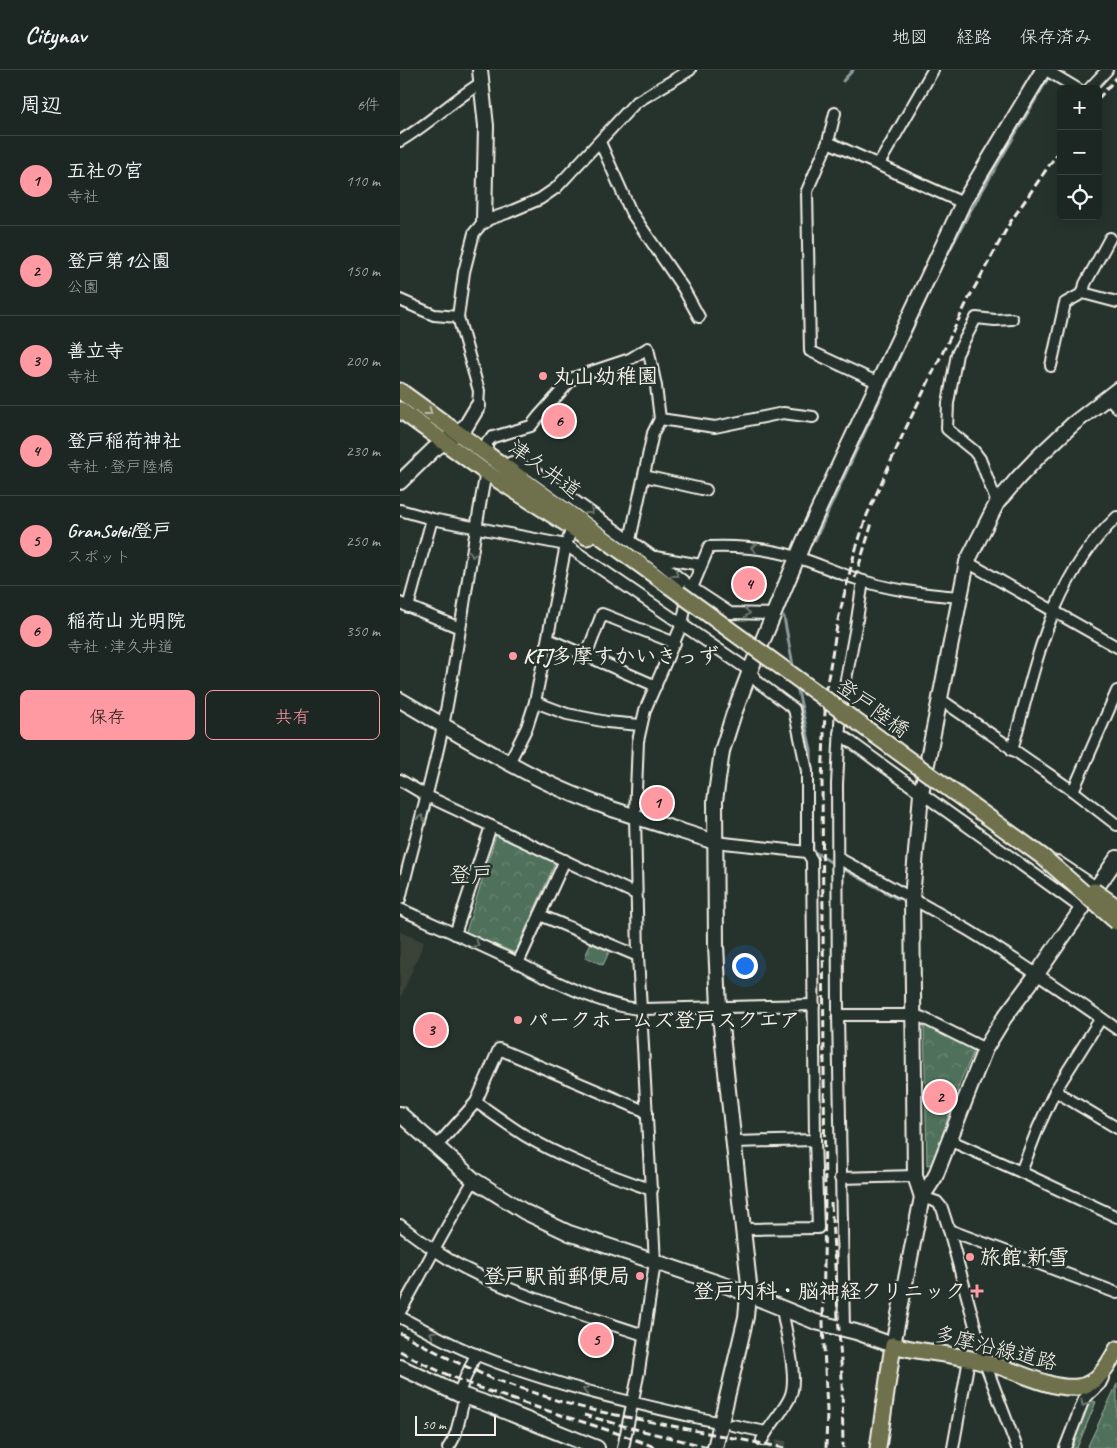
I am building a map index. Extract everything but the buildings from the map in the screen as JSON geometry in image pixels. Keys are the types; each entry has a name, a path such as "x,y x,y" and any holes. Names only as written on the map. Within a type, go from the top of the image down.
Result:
{"main road":[{"name":"津久井道","path":"400,391 664,582"},
{"name":"津久井道","path":"400,410 486,472 572,528 664,582 686,590"},
{"name":"登戸陸橋","path":"686,590 1043,857 1117,922"},
{"name":"登戸陸橋","path":"1043,857 1077,878 1117,907"},
{"name":"多摩沿線道路","path":"893,1345 908,1350 969,1358 1048,1383 1073,1387 1091,1382 1109,1363 1117,1348"},
{"path":"878,1448 893,1345"}],"street":[{"path":"400,482 444,442 458,433 468,423 478,406 479,391 458,317 469,250 474,233 484,220 507,213 532,202 556,188 635,103 690,70"},
{"path":"878,164 933,70"},
{"path":"714,1448 726,1424 749,1295 744,1229 719,1007 716,945 715,802 722,751 732,716 798,558 963,203 1045,70 1071,85"},
{"path":"1093,85 1107,70"},
{"path":"480,77 486,140 484,220"},
{"path":"400,142 422,128 472,89 480,77"},
{"path":"835,113 828,142 807,191 810,351 879,383"},
{"path":"600,142 631,212 699,317"},
{"path":"828,142 963,203"},
{"path":"1083,293 1085,284 1110,238"},
{"path":"1051,366 1065,303 1083,293 1117,302"},
{"path":"400,300 434,314 458,317"},
{"path":"997,503 980,459 974,451 947,429 948,403 957,354 976,318 1012,319"},
{"path":"486,453 487,442 493,437 531,426 573,378 630,359 648,348 656,386 660,419 653,433 630,540"},
{"path":"922,1197 915,1176 912,898 921,794 967,562 997,503 1039,456 1073,424 1114,398"},
{"path":"660,419 715,427 783,413 813,417"},
{"path":"504,466 512,462 532,470 653,557 686,590 730,613 775,614"},
{"path":"400,899 427,796 443,725 486,472"},
{"path":"644,476 706,490"},
{"path":"400,510 432,519 566,546 750,671 758,682 794,709 807,771 807,852 812,860 815,1140 818,1228 744,1229"},
{"path":"1012,750 1053,611 1080,560 1117,517"},
{"path":"432,519 404,605 460,628"},
{"path":"508,763 527,727 535,702 566,546 572,528"},
{"path":"623,1448 633,1403 655,1262 640,1009 636,894 635,816 640,726 682,624 687,600 686,590 709,547 734,546 760,548 798,558 863,581 894,589 960,597"},
{"path":"653,557 701,565"},
{"path":"967,562 1117,647"},
{"path":"844,1329 840,1178 837,784 841,706 863,581"},
{"path":"586,656 602,614 675,642"},
{"path":"548,639 656,686"},
{"path":"759,653 776,667 794,673"},
{"path":"1073,791 1117,690"},
{"path":"940,699 1073,791 1117,825"},
{"path":"400,700 508,763 548,783 635,816 715,842 807,852"},
{"path":"535,702 567,714 640,726"},
{"path":"841,706 926,770 1048,856 1096,887"},
{"path":"839,733 1081,908"},
{"path":"400,780 427,796 636,894"},
{"path":"455,934 491,826"},
{"path":"400,1114 474,1180 525,1212 569,1233 749,1295 816,1322 893,1345 922,1197 936,1177 985,1050 1004,1018 1037,974 1117,858"},
{"path":"838,859 969,931 1037,974 1117,1030"},
{"path":"518,963 565,860"},
{"path":"400,909 598,998 627,1007 640,1009 814,1006"},
{"path":"540,915 638,956"},
{"path":"838,1015 914,1015 985,1050"},
{"path":"1021,1172 1055,1091 1101,1018"},
{"path":"436,1147 476,1102 499,1049 647,1112"},
{"path":"1055,1091 1117,1128"},
{"path":"476,1102 525,1135 557,1152 596,1170 652,1190"},
{"path":"734,1142 815,1140"},
{"path":"949,1140 1117,1217"},
{"path":"840,1178 915,1176"},
{"path":"400,1312 455,1210 474,1180"},
{"path":"922,1197 937,1202 942,1208 950,1230 985,1363 1017,1448"},
{"path":"400,1225 434,1251 464,1268 552,1304 644,1335"},
{"path":"950,1230 1117,1293"},
{"path":"400,1317 476,1354 528,1373 633,1403 726,1424 764,1436 789,1399 793,1384 782,1308"},
{"path":"448,1448 454,1440 462,1396 476,1354"},
{"path":"953,1448 969,1358"},
{"path":"1065,1448 1084,1399 1100,1384 1109,1363"},
{"path":"400,1367 462,1396 592,1447"}],"shaded area":[{"path":"400,932 424,942 400,999"}],"green space":[{"path":"496,835 555,863 515,953 466,932"},
{"path":"591,942 610,950 603,965 585,957"},
{"path":"924,1023 973,1048 974,1051 961,1080 932,1164 927,1165"},
{"path":"1117,1384 1117,1448 1087,1448"},
{"path":"1088,1399 1096,1402 1077,1448 1070,1448"}],"waterway":[{"path":"843,81 853,70"},
{"path":"815,540 939,271 968,215 1050,75"},
{"path":"784,617 794,671"},
{"path":"797,686 811,750 813,851 834,864"},
{"path":"840,867 898,899"}],"tunnel":[{"path":"761,1442 790,1447"}],"railway":[{"path":"1102,94 1117,77"},
{"path":"826,1448 827,1411 823,1324 825,1203 822,781 826,690 838,620 854,555 867,515 904,432 971,294 1011,221 1057,154"},
{"path":"855,578 872,523"},
{"path":"831,1203 842,1378 843,1448"},
{"path":"400,1333 493,1379 565,1403 596,1411 784,1448"},
{"path":"400,1351 462,1381 657,1448"},
{"path":"584,1415 712,1448"}],"place":[{"name":"丸山幼稚園","path":"543,376"},
{"name":"稲荷山 光明院","path":"559,421"},
{"name":"登戸稲荷神社","path":"749,584"},
{"name":"KFJ多摩すかいきっず","path":"513,656"},
{"name":"五社の宮","path":"657,803"},
{"name":"パークホームズ登戸スクエア","path":"518,1020"},
{"name":"善立寺","path":"431,1030"},
{"name":"登戸第1公園","path":"940,1097"},
{"name":"旅館 新雪","path":"970,1257"},
{"name":"登戸駅前郵便局","path":"640,1276"},
{"name":"登戸内科・脳神経クリニック","path":"977,1291"},
{"name":"GranSoleil登戸","path":"596,1340"}],"district":[{"name":"登戸","path":"471,875"}]}
